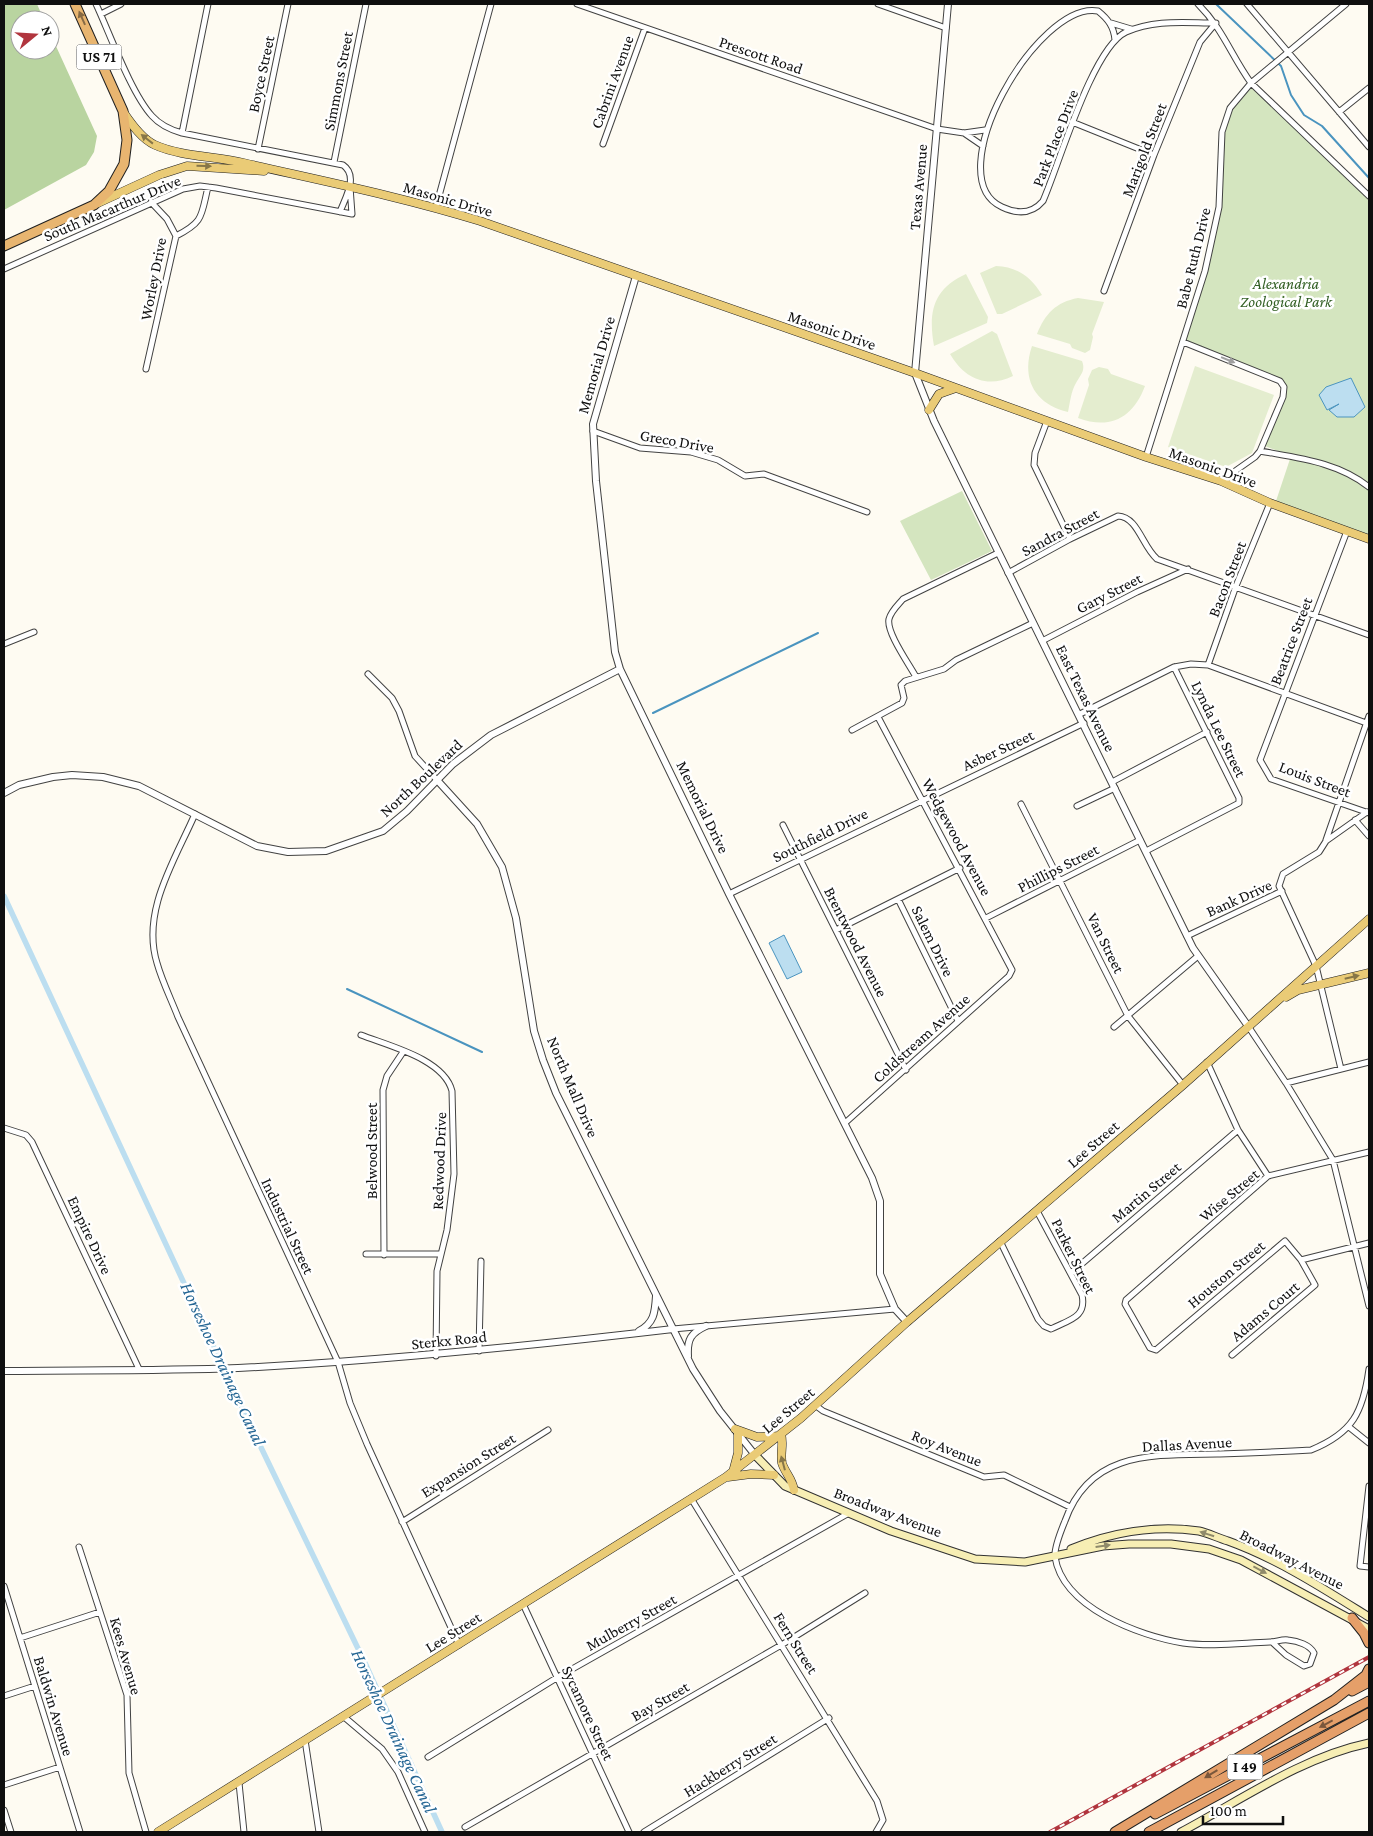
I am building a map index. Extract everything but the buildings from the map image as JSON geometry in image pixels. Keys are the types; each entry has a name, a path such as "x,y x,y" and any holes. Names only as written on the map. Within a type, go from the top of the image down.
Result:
{"highway":[{"name":"US 71","path":"4,246 94,205 109,191 124,164 128,140 123,111 75,4"},
{"path":"1352,1618 1364,1633 1369,1644"},
{"path":"1334,1700 1366,1675 1369,1669"},
{"path":"1115,1832 1297,1721 1369,1682"},
{"name":"I 49","path":"1121,1832 1369,1701"},
{"name":"I 49","path":"1149,1832 1369,1713"},
{"path":"1304,1748 1369,1719"}],"main road":[{"name":"Masonic Drive","path":"123,111 131,124 154,144 171,150 244,163 436,207 915,373 1146,457 1220,481 1270,503 1369,539"},
{"name":"Masonic Drive","path":"94,205 159,175 187,166 278,172"},
{"path":"929,410 939,394 956,388"},
{"name":"Lee Street","path":"163,1831 343,1716 692,1500 755,1455 815,1405 1000,1241 1183,1085 1369,919"},
{"path":"1260,1015 1292,993 1369,972"},
{"path":"774,1475 729,1474 738,1453 736,1431 757,1437 780,1435 783,1442 782,1462 785,1470 792,1478 794,1490"},
{"name":"Broadway Avenue","path":"755,1455 785,1486 891,1531 975,1559 992,1562 1025,1562 1103,1546 1129,1544 1171,1544 1209,1549 1240,1560 1352,1618 1369,1629"},
{"name":"Broadway Avenue","path":"1055,1556 1096,1538 1128,1532 1169,1529 1200,1531 1252,1550 1369,1617"},
{"path":"1181,1832 1305,1765 1341,1751 1369,1743"}],"street":[{"path":"96,4 148,111 166,128 258,149 334,162 348,169 351,179 350,187 340,212"},
{"path":"101,14 120,4"},
{"path":"182,133 208,4"},
{"name":"Boyce Street","path":"258,149 288,4"},
{"name":"Simmons Street","path":"334,162 366,4"},
{"path":"436,207 491,4"},
{"name":"Prescott Road","path":"577,4 937,128 964,133"},
{"path":"878,4 946,28"},
{"name":"Texas Avenue","path":"915,373 948,4"},
{"path":"1085,4 1094,8 1110,23 1114,28 1115,40 1133,30 1164,22 1216,23"},
{"path":"1198,4 1216,23 1252,83 1369,196"},
{"path":"1247,4 1369,147"},
{"name":"Babe Ruth Drive","path":"1146,457 1205,271 1220,207 1221,142 1225,121 1230,108 1252,83 1346,4"},
{"path":"1110,23 1133,30"},
{"name":"Marigold Street","path":"1104,291 1154,155 1200,42 1216,23"},
{"name":"Cabrini Avenue","path":"602,144 645,28"},
{"name":"Park Place Drive","path":"999,86 985,130 983,182 992,200 1015,212 1031,211 1043,201 1072,122 1088,86 1115,40"},
{"path":"1340,112 1369,88"},
{"path":"1072,122 1154,155"},
{"path":"964,133 985,130"},
{"path":"964,133 983,146"},
{"path":"176,236 193,227 199,221 208,187"},
{"name":"South Macarthur Drive","path":"4,269 183,189 208,187 352,214 350,187"},
{"name":"Worley Drive","path":"146,369 176,236 167,219 151,202"},
{"name":"Memorial Drive","path":"636,276 595,413 593,431 613,639 620,668 729,894 865,1162 880,1201 882,1221 879,1264 883,1285 895,1309 907,1322"},
{"path":"1183,342 1283,384 1283,397 1260,451 1255,457 1220,481"},
{"name":"East Texas Avenue","path":"915,373 929,410 998,553 1080,714 1187,936 1198,956 1248,1026"},
{"path":"1047,422 1035,453 1034,465 1070,539"},
{"name":"Greco Drive","path":"593,431 640,448 691,452 718,460 745,476 764,474 867,512"},
{"path":"1260,451 1305,459 1344,470 1369,487"},
{"name":"Bacon Street","path":"1208,665 1236,586 1270,503"},
{"name":"Sandra Street","path":"1008,573 1070,539 1118,516 1124,516 1134,523 1150,552 1158,559 1188,569"},
{"name":"Beatrice Street","path":"1260,760 1346,530"},
{"path":"916,677 890,630 888,620 893,610 903,599 998,553"},
{"path":"1188,569 1369,635"},
{"name":"Gary Street","path":"1042,641 1137,592 1188,569"},
{"path":"852,730 902,703 904,698 901,685 904,681 944,669 956,660 1033,623"},
{"path":"4,644 34,632"},
{"path":"1080,714 1174,667 1191,664 1208,665 1368,723"},
{"name":"Lynda Lee Street","path":"1146,851 1239,803 1239,798 1174,667"},
{"name":"North Boulevard","path":"4,793 19,785 53,777 72,775 103,777 139,786 256,846 288,852 326,851 383,831 453,764 504,726 620,668"},
{"name":"North Mall Drive","path":"368,674 392,698 399,711 415,756 478,824 502,867 516,918 534,1031 556,1093 688,1360 710,1396 755,1455"},
{"path":"1282,891 1279,886 1283,874 1319,852 1326,841 1369,716"},
{"name":"Wedgewood Avenue","path":"878,717 960,868 1012,970"},
{"name":"Asber Street","path":"922,799 1084,723"},
{"path":"1077,806 1207,732"},
{"name":"Louis Street","path":"1260,760 1271,779 1368,813"},
{"name":"Southfield Drive","path":"729,894 922,799"},
{"name":"Van Street","path":"1021,804 1128,1016 1183,1085"},
{"path":"1326,841 1368,813"},
{"name":"Industrial Street","path":"195,814 158,896 152,934 156,962 178,1017 338,1362 350,1403 367,1444 459,1645"},
{"path":"1355,820 1369,836"},
{"name":"Brentwood Avenue","path":"783,826 906,1070"},
{"name":"Phillips Street","path":"986,918 1140,840"},
{"path":"836,930 960,868"},
{"name":"Bank Drive","path":"1187,936 1282,891 1316,966 1322,984 1341,1069"},
{"name":"Salem Drive","path":"898,899 958,1022"},
{"path":"1114,1027 1198,956"},
{"name":"Coldstream Avenue","path":"845,1123 1009,976 1012,970"},
{"path":"1248,1026 1286,1083 1333,1160 1369,1306"},
{"name":"Redwood Drive","path":"360,1035 435,1066 447,1078 452,1091 453,1190 447,1230 440,1254 435,1284 436,1356"},
{"name":"Belwood Street","path":"384,1254 383,1090 387,1076 403,1052"},
{"path":"1207,1062 1238,1130 1268,1176"},
{"path":"1286,1083 1369,1062"},
{"name":"Empire Drive","path":"4,1128 26,1135 32,1142 139,1368"},
{"name":"Martin Street","path":"1071,1272 1238,1130"},
{"name":"Wise Street","path":"1156,1350 1150,1348 1125,1304 1126,1300 1268,1176 1369,1152"},
{"name":"Parker Street","path":"1000,1241 1038,1319 1044,1326 1051,1329 1081,1313 1084,1305 1082,1295 1037,1211"},
{"name":"Houston Street","path":"1156,1350 1284,1241 1301,1260"},
{"path":"1301,1260 1369,1243"},
{"path":"366,1254 440,1254"},
{"name":"Adams Court","path":"1232,1355 1315,1285 1301,1260"},
{"path":"479,1351 481,1261"},
{"path":"634,1334 648,1326 653,1319 656,1295"},
{"name":"Sterkx Road","path":"4,1371 235,1368 436,1356 674,1329 895,1309"},
{"path":"688,1360 687,1344 690,1338 695,1331 706,1326"},
{"name":"Dallas Avenue","path":"1055,1556 1070,1507 1088,1482 1104,1470 1118,1463 1157,1455 1311,1450 1327,1444 1355,1420 1364,1401 1369,1369"},
{"name":"Roy Avenue","path":"815,1405 823,1411 984,1477 1004,1475 1070,1507"},
{"path":"1349,1427 1369,1443"},
{"name":"Expansion Street","path":"402,1522 548,1430"},
{"path":"1369,1486 1360,1566 1369,1567"},
{"name":"Fern Street","path":"692,1500 878,1800 883,1820 876,1832"},
{"name":"Mulberry Street","path":"428,1757 558,1677 849,1513"},
{"name":"Kees Avenue","path":"79,1548 127,1695 129,1773 146,1832"},
{"path":"1055,1556 1060,1571 1079,1600 1103,1615 1145,1632 1183,1643 1272,1642 1286,1640 1311,1648 1314,1653 1310,1664 1304,1666 1295,1661 1272,1642"},
{"name":"Baldwin Avenue","path":"4,1586 7,1606 20,1638 80,1832"},
{"name":"Bay Street","path":"465,1827 783,1644 865,1593"},
{"name":"Sycamore Street","path":"523,1604 629,1832"},
{"path":"20,1638 100,1612"},
{"path":"4,1696 35,1686"},
{"path":"343,1716 382,1749 398,1772 425,1832"},
{"name":"Hackberry Street","path":"644,1832 828,1718"},
{"path":"305,1740 319,1832"},
{"path":"4,1784 60,1767"},
{"path":"238,1783 244,1832"},
{"path":"4,1810 11,1832"}],"green space":[{"path":"4,4 37,4 40,10 10,10 10,60 60,60 60,55 97,136 94,152 86,165 4,210"},
{"name":"Alexandria Zoological Park","path":"1255,83 1369,196 1369,537 1275,504 1291,456 1265,446 1284,396 1283,384 1184,342 1220,207 1222,143 1230,108"},
{"path":"996,266 1011,268 1023,274 1042,295 1002,314 997,314 980,273"},
{"path":"966,274 988,317 987,323 934,346 932,323 935,303 946,287"},
{"path":"1078,298 1104,302 1092,334 1090,350 1085,353 1072,348 1070,344 1037,334 1052,310 1063,302"},
{"path":"992,331 997,334 1013,376 1003,380 985,381 969,375 950,354"},
{"path":"1032,346 1082,361 1083,370 1073,390 1068,412 1046,403 1033,388 1028,369"},
{"path":"1195,366 1274,395 1252,453 1226,467 1168,447"},
{"path":"1099,367 1108,369 1111,374 1145,386 1134,406 1127,413 1110,422 1100,423 1078,418 1089,385 1088,379 1092,370"},
{"path":"962,491 992,551 931,580 900,521"}],"water":[{"path":"1351,378 1365,407 1354,417 1337,417 1329,410 1339,404 1327,410 1319,395 1326,387"},
{"path":"784,935 802,972 787,979 769,943"}],"waterway":[{"path":"1216,4 1281,66 1291,95 1304,115 1322,126 1369,178"},
{"path":"653,713 818,633"},
{"name":"Horseshoe Drainage Canal","path":"4,896 242,1408 365,1663 442,1832"},
{"path":"347,989 482,1052"}],"railway":[{"path":"1050,1832 1369,1657"}]}
